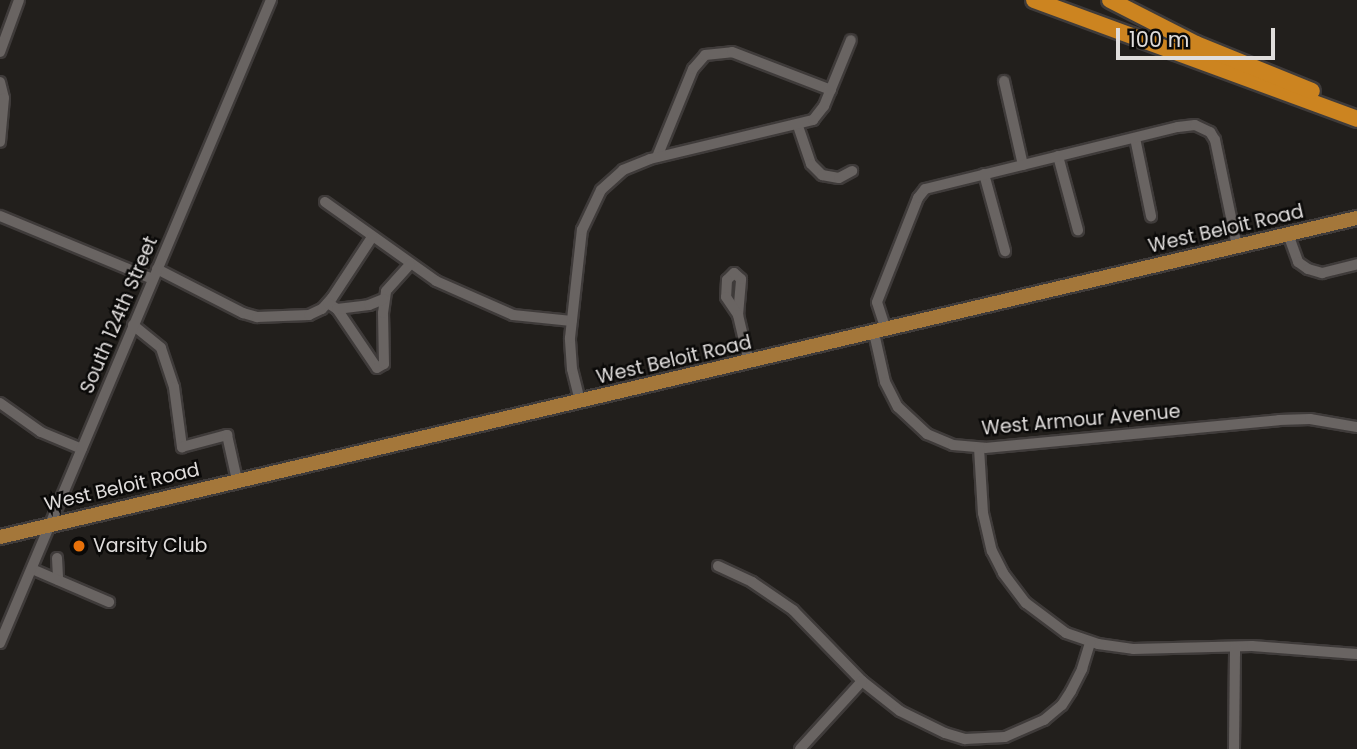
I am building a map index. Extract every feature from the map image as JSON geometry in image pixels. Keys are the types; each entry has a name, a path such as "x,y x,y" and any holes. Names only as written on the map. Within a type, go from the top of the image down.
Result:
{"highway":[{"path":"1034,0 1357,119"},
{"path":"1110,0 1196,44 1357,109"}],"main road":[{"name":"West Beloit Road","path":"0,537 1357,218"}],"street":[{"path":"0,52 19,0"},
{"name":"South 124th Street","path":"0,643 271,0"},
{"path":"580,401 570,352 572,321 580,242 592,204 601,190 623,170 657,157 799,126 819,115 851,40"},
{"path":"657,157 693,69 700,59 712,52 732,52 831,90"},
{"path":"1004,81 1023,165"},
{"path":"0,82 4,97 0,142"},
{"path":"1005,251 985,174 1195,125 1210,132 1219,150 1237,246"},
{"path":"799,126 811,164 822,175 839,178 852,171"},
{"path":"1135,138 1151,216"},
{"path":"1058,156 1078,230"},
{"name":"West Armour Avenue","path":"985,174 930,187 920,193 877,302 885,382 907,417 945,443 979,448 1254,421 1310,419 1357,428"},
{"path":"325,202 436,281 513,315 572,321"},
{"path":"0,216 155,274 257,317 309,315 332,306 369,305 384,299"},
{"path":"1288,234 1298,262 1308,268 1322,273 1357,264"},
{"path":"332,306 372,237"},
{"path":"332,306 377,368 384,364 386,291 410,264"},
{"path":"738,315 749,362"},
{"path":"134,325 161,348 174,387 182,447 228,435 237,480"},
{"path":"0,403 41,432 82,449"},
{"path":"979,448 985,529 1003,573 1043,618 1066,633 1090,642 1133,649 1295,647 1357,654"},
{"path":"57,558 58,580"},
{"path":"718,566 752,582 793,610 862,681 900,710 944,733 972,740 1005,737 1031,728 1062,705 1079,678 1090,642"},
{"path":"32,569 109,602"},
{"path":"1234,749 1235,647"},
{"path":"800,749 862,681"}],"place":[{"name":"Varsity Club","path":"79,546"}]}
